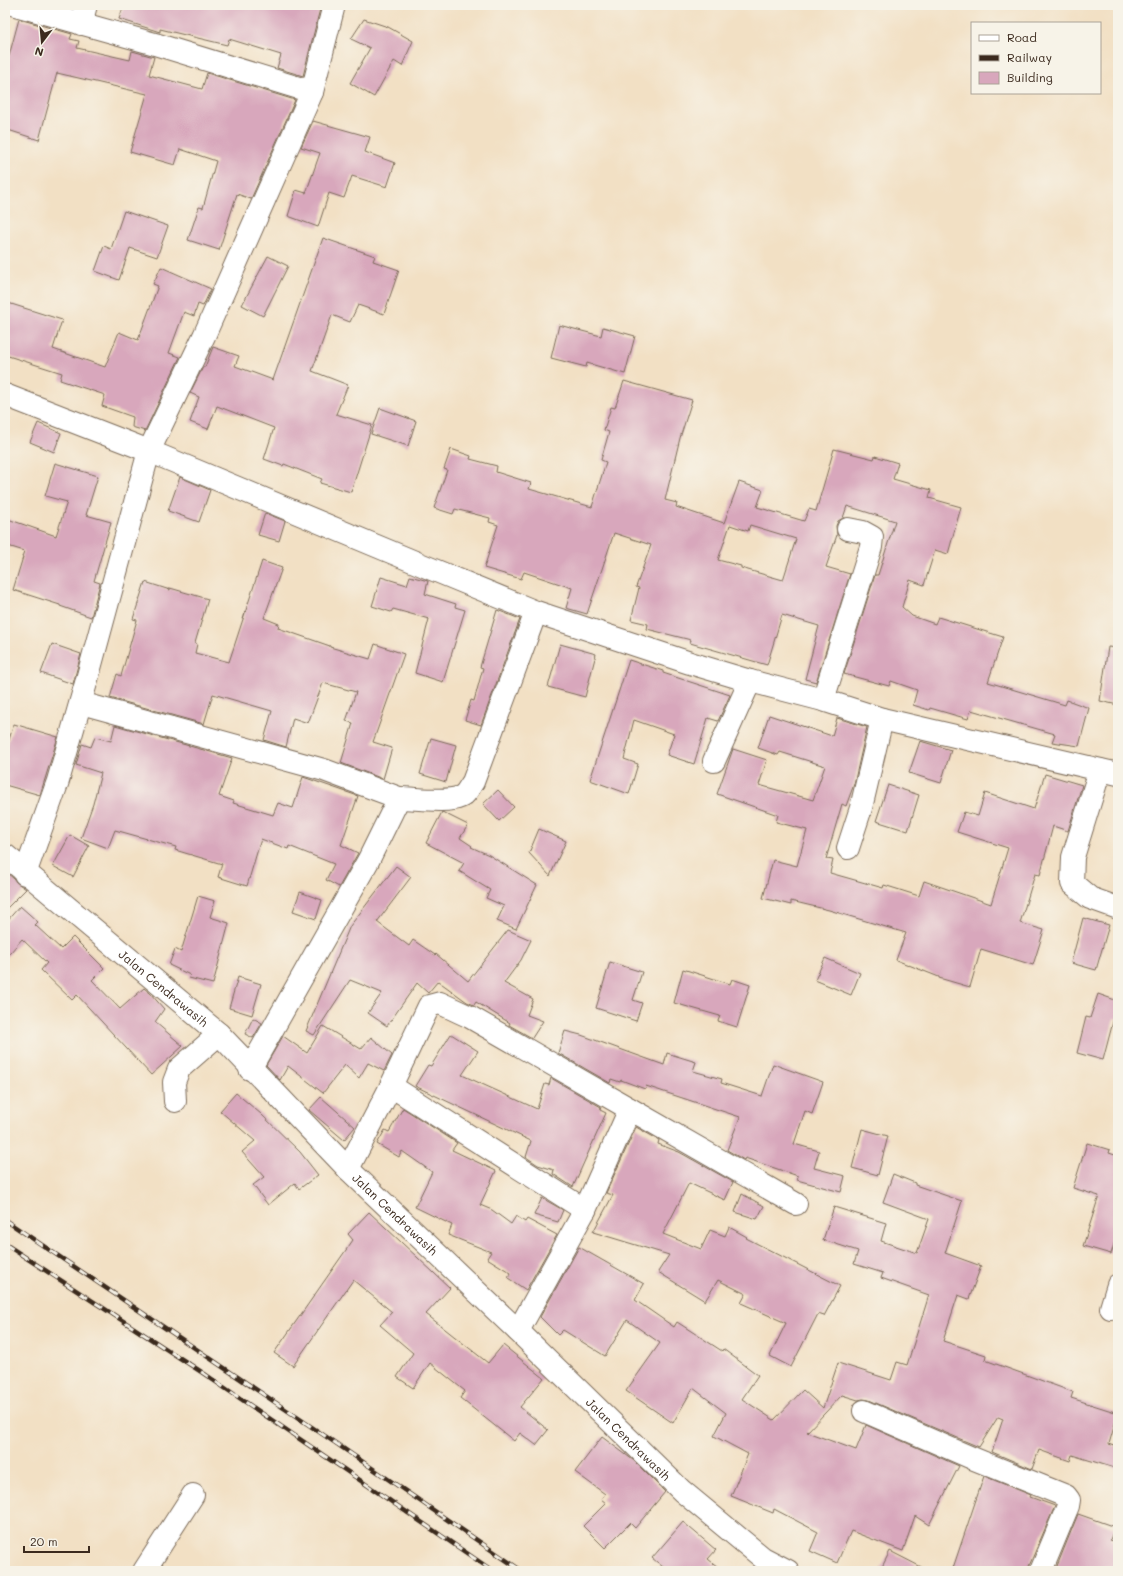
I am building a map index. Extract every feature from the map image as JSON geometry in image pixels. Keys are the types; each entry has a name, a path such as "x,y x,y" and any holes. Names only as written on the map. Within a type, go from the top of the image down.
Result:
{"street":[{"path":"15,5 84,14 155,44 312,92"},
{"path":"25,874 58,781 81,703 149,451 204,336 312,92 334,5"},
{"path":"5,395 149,451 536,612 750,681 823,700 882,719 1109,772 1073,857 1072,883 1090,898 1118,908"},
{"path":"823,700 871,547 872,537 863,532 848,529"},
{"path":"81,703 324,770 399,798 449,800 461,797 473,782 536,612"},
{"path":"714,761 750,681"},
{"path":"848,848 861,808 882,719"},
{"path":"250,1069 368,861 399,798"},
{"name":"Jalan Cendrawasih","path":"5,855 25,874 219,1034 250,1069 348,1169 518,1331 682,1491 763,1558 788,1571"},
{"path":"348,1169 391,1086 429,1006 440,1002 470,1017 796,1204"},
{"path":"175,1101 174,1082 179,1069 219,1034"},
{"path":"391,1086 584,1210"},
{"path":"518,1331 584,1210 630,1109"},
{"path":"1111,1308 1118,1285"},
{"path":"864,1411 972,1458 1066,1496 1069,1500 1068,1506 1041,1571"},
{"path":"144,1571 193,1495"}],"building":[{"path":"124,5 321,5 303,76 277,68 281,55 229,39 227,45 160,29 160,32 119,19"},
{"path":"19,19 72,34 70,39 79,41 77,48 130,60 132,51 154,57 149,75 202,89 207,73 295,100 251,199 237,194 219,250 188,240 199,207 203,208 216,161 180,149 175,165 130,152 147,94 57,73 39,140 5,129 5,54 9,56"},
{"path":"364,19 388,27 413,41 402,66 394,61 374,97 350,83 370,48 351,39"},
{"path":"313,121 370,137 365,152 395,163 387,187 352,176 344,198 329,193 318,227 288,216 296,190 306,193 320,153 301,147"},
{"path":"124,211 168,226 157,257 130,248 119,280 95,271 104,246 111,249"},
{"path":"323,238 375,256 373,261 399,270 384,314 358,305 350,322 332,315 312,371 348,385 336,414 372,425 351,492 320,483 322,479 284,464 283,466 264,459 274,428 217,406 208,429 190,422 199,397 190,393 203,367 205,367 213,347 239,356 235,366 273,380"},
{"path":"268,256 288,266 263,316 242,305"},
{"path":"161,267 211,289 203,306 198,304 194,316 184,312 169,353 180,357 145,431 132,427 133,417 102,406 105,395 60,380 62,373 5,355 5,302 62,320 53,349 105,367 119,332 138,340 158,286 153,284"},
{"path":"559,325 601,336 603,327 635,336 625,374 587,363 586,367 551,358"},
{"path":"624,381 692,400 680,438 665,500 677,503 676,507 724,523 739,482 763,490 757,507 804,521 809,509 816,511 834,449 874,459 875,456 898,463 893,479 931,490 929,498 961,507 948,554 935,550 924,585 910,580 902,607 912,616 935,624 938,617 1003,637 988,682 1065,705 1067,700 1089,708 1079,746 1052,742 1055,734 971,710 968,719 930,708 929,710 913,705 917,690 891,681 889,686 844,674 875,575 878,575 895,521 847,506 843,518 838,521 836,526 837,535 826,567 850,574 816,682 805,679 819,626 782,615 767,665 690,643 691,640 647,629 648,624 631,620 639,588 636,587 651,545 614,533 587,614 566,608 572,588 524,572 521,579 484,568 498,525 489,522 490,518 455,509 453,514 434,508 447,470 444,469 451,449 471,456 470,459 497,466 496,472 531,483 529,489 592,507 606,462 601,460 609,432 604,430 611,407 615,408","holes":["730,525 748,531 750,525 796,539 783,580 718,560"]},
{"path":"380,408 416,421 408,446 371,434"},
{"path":"38,423 61,433 54,452 30,442"},
{"path":"55,463 98,476 86,515 111,522 94,581 100,583 91,617 13,590 24,551 5,545 5,518 56,536 67,502 45,496"},
{"path":"180,477 210,490 199,522 168,511"},
{"path":"265,513 285,521 279,541 258,535"},
{"path":"262,561 282,568 264,618 279,624 278,628 330,647 370,659 375,644 404,654 373,742 392,748 383,779 341,763 353,723 346,721 356,692 323,683 308,723 293,718 286,747 264,740 272,711 213,694 204,724 110,698 117,674 121,676 137,620 133,619 145,582 170,590 170,588 208,599 195,643 197,644 195,653 229,662"},
{"path":"410,576 428,581 425,594 456,604 455,607 465,610 443,682 415,673 429,619 393,609 391,612 372,606 381,577 407,585"},
{"path":"497,610 520,619 481,725 465,720 471,700 474,701 483,668 480,667"},
{"path":"52,644 81,654 73,684 41,673"},
{"path":"560,644 596,654 585,697 548,687"},
{"path":"1108,647 1118,648 1118,705 1100,701"},
{"path":"629,660 730,695 718,721 708,718 694,764 667,755 674,734 634,720 624,759 638,764 629,794 590,780"},
{"path":"769,715 832,736 837,718 867,727 854,784 846,806 842,804 826,859 833,860 830,873 883,888 884,885 919,896 924,881 991,904 1008,848 957,832 964,812 978,816 985,793 1034,809 1045,774 1082,785 1068,831 1053,826 1040,875 1035,874 1020,923 1044,930 1033,965 981,949 970,987 939,978 896,960 906,933 829,910 791,901 791,905 763,898 773,860 797,866 807,830 776,822 778,815 717,794 733,749 767,760 759,785 813,800 825,766 780,752 778,755 758,748"},
{"path":"14,724 58,737 40,795 5,785 5,752"},
{"path":"115,725 232,758 219,796 234,801 233,803 273,815 278,803 293,808 303,777 358,796 341,845 358,853 339,887 326,880 334,864 289,846 288,849 261,839 247,886 218,877 222,864 175,850 176,847 115,830 108,848 81,838 93,804 101,773 76,765 82,744 91,747 95,737 111,741"},
{"path":"431,738 456,745 446,782 420,774"},
{"path":"920,741 951,750 941,783 909,773"},
{"path":"888,785 919,795 908,831 876,821"},
{"path":"498,790 514,807 499,821 483,804"},
{"path":"442,812 468,825 460,838 472,846 471,847 489,855 537,885 516,929 497,921 504,906 486,898 490,890 459,871 464,863 426,843"},
{"path":"539,829 566,841 550,876 529,853"},
{"path":"70,835 89,846 73,877 53,866"},
{"path":"396,866 411,877 377,922 409,946 413,940 435,955 436,954 468,981 508,930 531,940 521,960 504,983 533,999 527,1015 543,1021 532,1038 509,1025 510,1023 476,1002 474,1005 467,1002 438,981 428,993 417,983 387,1026 368,1013 382,993 350,980 314,1035 306,1031 350,926"},
{"path":"5,871 26,889 5,910"},
{"path":"300,892 322,900 316,919 293,911"},
{"path":"198,896 215,901 210,917 229,923 213,984 189,978 190,975 169,965 175,949 181,952"},
{"path":"20,906 38,922 35,925 61,949 73,937 104,968 92,980 120,1009 144,988 150,993 164,1009 155,1022 183,1046 151,1075 77,995 72,1000 41,970 47,963 22,939 5,959 5,923"},
{"path":"1083,918 1109,925 1096,970 1071,963"},
{"path":"825,958 860,973 851,995 815,980"},
{"path":"610,962 642,972 633,1000 642,1003 636,1021 596,1008"},
{"path":"683,969 730,984 732,979 750,985 737,1027 718,1021 720,1016 674,1003"},
{"path":"238,977 261,984 252,1015 229,1008"},
{"path":"1098,994 1118,1001 1118,1019 1114,1018 1103,1060 1077,1053 1086,1017 1090,1018"},
{"path":"253,1018 262,1023 253,1038 245,1034"},
{"path":"323,1026 361,1049 371,1037 392,1055 384,1071 368,1063 359,1078 345,1065 323,1093 288,1066 280,1080 266,1065 283,1036 307,1053"},
{"path":"565,1031 581,1035 664,1065 667,1053 696,1062 693,1071 722,1079 721,1083 762,1096 773,1064 823,1082 812,1114 805,1111 794,1144 819,1151 814,1168 845,1176 841,1192 797,1180 798,1176 745,1158 744,1160 727,1150 740,1117 646,1086 645,1089 621,1080 620,1082 611,1079 610,1083 558,1053"},
{"path":"451,1034 478,1051 462,1075 537,1109 545,1084 549,1085 551,1078 601,1107 600,1110 606,1113 573,1187 553,1174 554,1170 538,1165 526,1157 531,1141 415,1086 428,1065 431,1066"},
{"path":"236,1093 261,1114 300,1152 318,1175 299,1189 295,1183 268,1205 253,1185 264,1177 242,1152 255,1141 220,1111"},
{"path":"321,1097 355,1127 344,1140 309,1110"},
{"path":"403,1108 457,1143 452,1150 496,1171 480,1205 492,1210 511,1224 516,1216 525,1222 527,1219 557,1235 526,1290 508,1278 511,1273 487,1258 491,1252 448,1235 452,1225 415,1207 432,1172 402,1151 399,1157 377,1144 385,1130 389,1132"},
{"path":"636,1127 659,1140 658,1144 679,1152 733,1182 725,1200 689,1183 663,1234 701,1249 710,1230 725,1236 729,1227 747,1237 746,1238 840,1286 824,1316 818,1314 791,1367 770,1356 786,1323 741,1303 746,1294 718,1280 705,1301 658,1272 669,1255 593,1232 613,1195 606,1193"},
{"path":"862,1129 888,1136 878,1175 852,1168"},
{"path":"1087,1143 1110,1150 1109,1153 1118,1156 1118,1231 1111,1254 1083,1246 1099,1196 1073,1188"},
{"path":"893,1174 915,1183 915,1185 962,1201 945,1253 981,1266 969,1299 958,1295 943,1341 986,1355 985,1360 1073,1392 1071,1398 1118,1413 1109,1444 1118,1447 1118,1469 1072,1455 1070,1461 1039,1450 1032,1469 992,1452 1003,1419 998,1417 979,1447 869,1400 858,1400 842,1395 807,1432 856,1450 866,1425 959,1466 929,1525 915,1516 903,1551 851,1531 837,1563 810,1551 818,1532 774,1509 773,1513 731,1496 748,1454 714,1436 726,1413 693,1388 673,1423 626,1391 660,1343 627,1320 605,1356 563,1330 558,1335 540,1317 579,1247 644,1284 635,1300 674,1327 677,1322 722,1351 723,1349 758,1375 742,1399 774,1420 803,1390 823,1408 838,1363 891,1380 897,1362 907,1365 929,1295 881,1278 883,1273 854,1264 858,1251 823,1240 834,1207 886,1223 881,1241 917,1253 929,1219 883,1202"},
{"path":"742,1194 764,1206 757,1219 735,1212"},
{"path":"542,1198 563,1210 558,1222 534,1215"},
{"path":"369,1212 450,1288 426,1314 488,1363 503,1345 544,1378 520,1407 548,1430 536,1445 520,1433 514,1441 460,1398 465,1391 430,1363 413,1388 397,1377 413,1353 380,1325 392,1312 353,1280 293,1366 274,1353 353,1240 348,1234"},
{"path":"602,1437 633,1460 665,1492 635,1528 630,1523 605,1548 583,1526 606,1503 601,1499 605,1494 575,1472"},
{"path":"984,1476 1031,1495 1030,1497 1055,1506 1029,1566 1029,1571 952,1571"},
{"path":"1078,1514 1115,1527 1110,1540 1118,1542 1118,1571 1055,1571"},
{"path":"683,1522 716,1550 708,1559 723,1571 668,1571 652,1558"},
{"path":"890,1551 929,1571 880,1571"}],"railway":[{"path":"5,1220 522,1571"},
{"path":"5,1244 203,1373 493,1571"}]}
